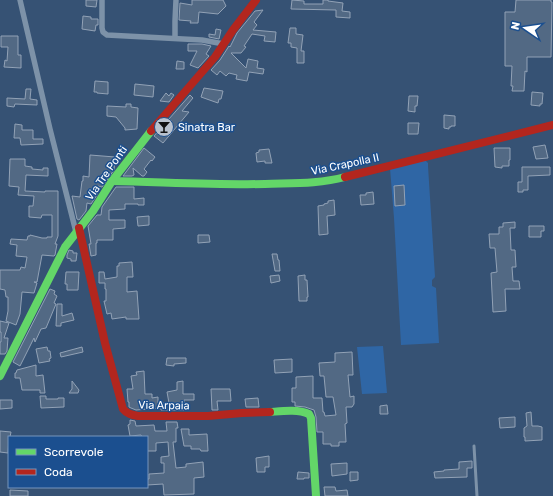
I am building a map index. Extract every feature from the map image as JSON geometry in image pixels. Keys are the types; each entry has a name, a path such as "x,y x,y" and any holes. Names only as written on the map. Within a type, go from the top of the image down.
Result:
{"street":[{"path":"20,0 50,130 78,230"},
{"path":"102,0 102,28 108,35 202,40 224,44"},
{"path":"175,38 176,0"},
{"name":"Via Tre Ponti","path":"0,376 65,247 93,211 112,181 148,134 215,57 256,0"},
{"name":"Via Crapolla II","path":"112,181 248,184 321,182 553,125"},
{"name":"Via Arpaia","path":"78,230 122,409 132,415 138,416 208,416 291,411 310,414 316,496"}],"lane":[{"path":"474,446 477,496"}],"shaded area":[{"path":"425,160 428,163 435,277 432,280 432,286 436,288 439,343 401,345 390,168"},
{"path":"383,346 387,393 362,394 357,347"}],"building":[{"path":"86,0 97,0 96,7 86,6"},
{"path":"192,0 223,0 226,6 218,14 199,12 198,23 190,23 191,21 179,20 180,3 192,5"},
{"path":"292,0 304,1 304,4 323,4 323,0 343,3 342,11 350,12 350,18 336,17 336,10 291,9"},
{"path":"516,0 551,0 552,2 551,57 527,57 527,72 525,71 524,91 512,91 512,66 505,66 505,12 515,12"},
{"path":"263,10 254,22 257,25 253,30 276,32 275,42 264,41 265,36 252,34 244,46 246,47 241,53 231,53 246,68 248,59 258,61 257,68 264,69 263,74 249,72 247,81 236,79 237,75 229,73 226,76 220,71 217,75 211,70 229,46 230,47 237,33 255,11"},
{"path":"83,16 91,17 91,19 98,19 98,25 96,25 95,31 82,29"},
{"path":"290,28 296,28 296,34 303,35 301,51 304,51 304,63 297,63 297,48 291,47 291,43 288,43"},
{"path":"216,29 221,30 219,39 209,37 209,34 215,35"},
{"path":"1,36 18,36 18,55 21,55 21,68 4,67 5,60 7,61 8,47 1,47"},
{"path":"188,44 202,44 211,46 206,54 209,56 198,68 190,65 197,51 188,51"},
{"path":"177,61 184,62 184,69 176,69"},
{"path":"95,81 108,82 108,94 94,92"},
{"path":"135,84 154,86 153,97 134,95"},
{"path":"204,88 223,91 221,99 219,99 218,103 201,97"},
{"path":"26,89 31,89 30,99 37,100 37,105 15,104 14,107 7,106 7,98 25,99"},
{"path":"532,92 543,93 542,104 540,104 540,106 531,105"},
{"path":"166,93 169,96 171,93 174,95 169,102 160,101"},
{"path":"190,95 193,98 182,111 189,112 163,143 154,136"},
{"path":"409,96 418,96 415,112 408,111"},
{"path":"126,104 131,104 131,107 138,108 137,129 125,130 116,117 107,116 107,106 126,107"},
{"path":"444,115 455,116 455,126 449,127 449,129 444,128"},
{"path":"408,123 419,123 418,134 408,134"},
{"path":"15,124 22,125 22,130 33,130 33,139 43,139 43,144 21,145 20,138 14,138"},
{"path":"545,145 548,158 536,159 533,147"},
{"path":"144,148 155,157 144,169 147,172 144,176 133,168 134,175 123,176"},
{"path":"494,148 510,148 509,166 502,166 502,168 495,167"},
{"path":"269,149 272,163 265,163 265,161 257,162 256,153 259,152 259,150"},
{"path":"90,155 115,157 114,170 102,187 98,186 97,195 91,204 87,203 86,211 79,220 77,219 72,196 80,197 83,176 89,177"},
{"path":"10,159 25,159 25,166 32,167 32,169 43,170 43,168 48,168 48,176 26,175 25,191 58,191 58,236 55,244 57,244 55,255 42,255 37,282 34,282 37,283 34,293 22,292 20,314 16,325 6,321 8,297 6,297 5,290 0,289 0,270 20,270 21,267 25,268 27,257 16,256 17,245 10,244 11,239 27,240 28,236 30,235 42,238 52,237 52,215 42,215 41,218 29,217 29,206 33,206 34,196 18,195 19,187 9,186"},
{"path":"522,167 550,167 550,175 528,176 528,190 518,192 518,182 522,182"},
{"path":"404,185 405,205 395,206 394,186"},
{"path":"116,187 134,187 134,199 144,198 144,205 125,204 125,209 109,210 109,220 125,220 125,228 113,229 113,240 97,240 96,255 91,256 88,226 97,215 101,215 102,207"},
{"path":"373,192 374,204 361,205 360,195 366,195 366,193"},
{"path":"334,200 335,215 327,216 328,234 319,235 318,206"},
{"path":"149,216 149,225 138,226 137,217"},
{"path":"515,222 515,228 510,228 511,250 515,250 516,267 512,267 513,281 519,281 520,289 505,289 506,311 493,312 491,273 497,272 495,248 490,248 489,234 499,234 499,227 503,227 503,223"},
{"path":"529,226 544,226 544,231 541,231 541,237 529,237"},
{"path":"198,235 209,235 210,242 198,243"},
{"path":"69,250 73,251 73,253 77,253 76,261 71,261 71,259 67,258"},
{"path":"272,254 277,254 280,271 275,271"},
{"path":"132,262 133,277 127,277 127,292 137,291 139,319 126,319 126,317 112,319 111,313 107,314 104,301 106,301 105,283 99,283 99,272 104,272 105,279 117,277 117,266 119,266 119,263"},
{"path":"66,272 79,272 78,290 67,290 67,284 65,284"},
{"path":"279,275 280,281 271,283 270,276"},
{"path":"305,275 305,280 307,280 308,297 307,301 299,301 298,276"},
{"path":"50,289 55,291 54,294 57,296 54,303 56,304 46,328 41,329 35,342 34,338 20,366 13,362"},
{"path":"57,304 62,304 62,316 72,313 74,320 61,323 61,326 56,326"},
{"path":"0,321 9,323 4,338 8,338 7,351 5,354 0,354"},
{"path":"47,347 48,351 50,351 50,361 39,363 36,349"},
{"path":"82,347 83,352 61,357 60,353"},
{"path":"352,352 353,375 348,375 350,397 354,396 354,404 352,407 346,407 346,442 339,442 339,446 323,444 323,432 317,432 314,410 295,406 295,402 292,402 292,388 296,388 296,377 313,376 313,398 322,398 323,412 325,416 336,415 333,397 326,397 324,376 320,376 319,363 335,362 335,353"},
{"path":"167,358 186,358 186,363 174,364 174,366 166,365"},
{"path":"292,359 292,372 275,373 274,360"},
{"path":"36,365 36,376 43,375 45,393 40,393 40,390 22,390 20,378 15,378 15,373 17,370"},
{"path":"144,371 145,394 152,394 152,398 158,397 158,403 169,403 167,392 177,390 177,382 183,381 183,394 194,394 194,400 184,400 184,410 161,410 161,408 136,410 129,407 127,389 133,389 131,376 137,375 136,372"},
{"path":"72,381 79,390 78,393 69,393 72,389"},
{"path":"211,389 230,389 231,401 217,401 218,410 212,410"},
{"path":"40,396 46,396 46,399 64,398 64,407 41,408"},
{"path":"258,398 259,407 246,407 245,399"},
{"path":"0,400 12,400 12,408 0,409"},
{"path":"387,405 388,414 380,414 380,406"},
{"path":"531,412 532,426 542,427 542,440 525,441 524,428 527,426 526,413"},
{"path":"515,417 515,427 500,428 499,418"},
{"path":"130,420 135,421 136,426 154,425 155,431 167,431 166,422 177,422 178,428 176,428 176,442 173,442 176,468 186,467 186,464 203,462 204,477 194,478 194,494 164,495 163,484 148,485 149,474 164,473 164,463 161,463 161,457 169,456 168,442 156,443 156,451 148,451 148,436 130,436 128,425 130,424"},
{"path":"181,429 189,429 189,435 207,434 208,451 191,449 191,446 184,446"},
{"path":"0,431 11,432 10,436 8,436 8,453 0,452"},
{"path":"269,456 269,467 265,467 265,472 257,472 256,458"},
{"path":"472,461 472,468 467,468 467,477 435,478 434,472 459,469 459,462"},
{"path":"347,463 347,474 332,476 331,464"},
{"path":"298,472 309,473 309,478 297,479"},
{"path":"350,472 358,472 358,480 350,481"},
{"path":"324,487 335,487 336,491 347,490 348,496 325,496"},
{"path":"10,490 28,491 28,496 10,496"}],"traffic: fast":[{"path":"0,376 65,247 93,211 112,181 151,131"},
{"path":"112,181 265,184 315,182 345,177"},
{"path":"270,412 295,411 309,414 311,418 316,496"}],"traffic: jam":[{"path":"151,131 215,57 256,0"},
{"path":"345,177 553,125"},
{"path":"79,228 105,343 123,409 125,411 138,416 208,416 270,412"}],"place":[{"name":"Sinatra Bar","path":"164,127"}]}
